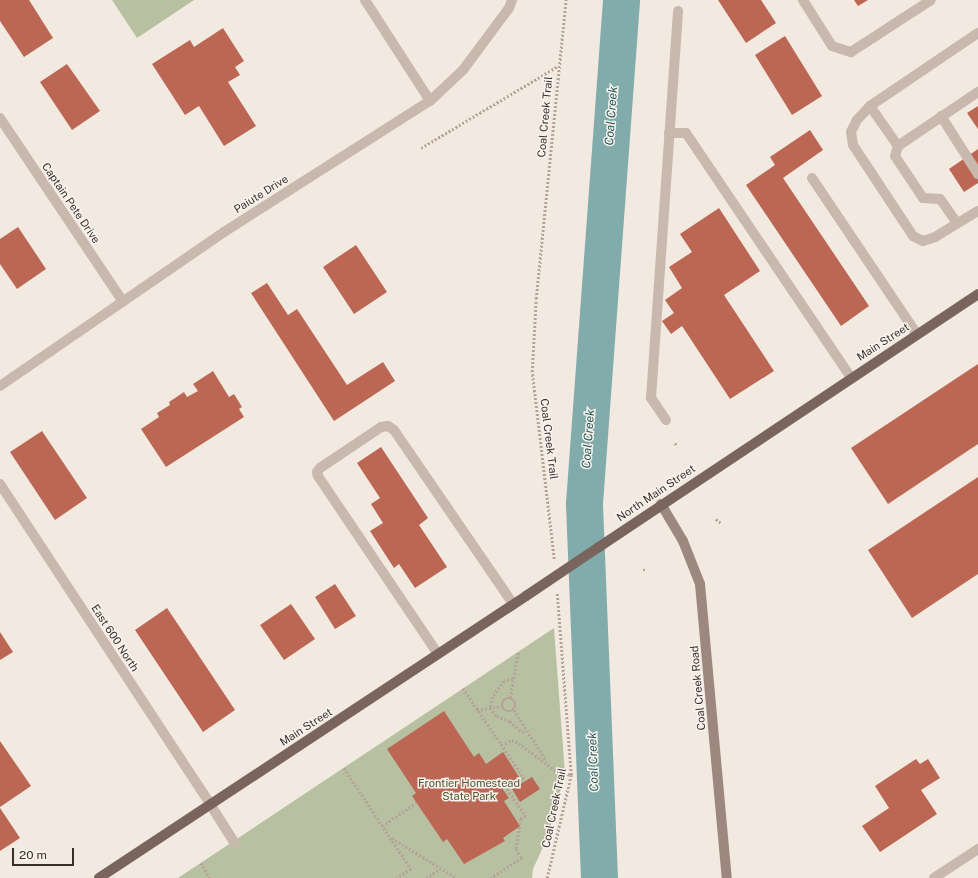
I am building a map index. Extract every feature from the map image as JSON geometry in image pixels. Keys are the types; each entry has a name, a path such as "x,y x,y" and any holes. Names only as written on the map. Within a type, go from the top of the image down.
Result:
{"main road":[{"name":"Main Street","path":"801,411 978,294"},
{"name":"North Main Street","path":"526,596 801,411"},
{"name":"Coal Creek Road","path":"662,504 683,541 700,584 727,878"},
{"name":"Main Street","path":"99,878 526,596"}],"street":[{"path":"365,0 430,101"},
{"name":"Paiute Drive","path":"0,386 224,232 430,101 463,70 509,8 512,0"},
{"path":"803,0 832,46 851,52 931,0"},
{"path":"666,420 651,398 678,11"},
{"path":"978,33 870,106 857,120 851,132 853,145 913,236 923,241 935,237 978,210"},
{"path":"957,223 940,199 923,198 895,156 898,146 978,92"},
{"path":"870,106 898,146"},
{"path":"941,116 978,174"},
{"name":"Captain Pete Drive","path":"0,118 123,302"},
{"path":"669,133 686,133 851,378"},
{"path":"812,178 917,334"},
{"path":"438,654 318,476 317,472 320,468 381,427 388,426 394,430 513,604"},
{"name":"East 600 North","path":"0,484 234,842"},
{"path":"934,878 978,849"}],"path":[{"name":"Coal Creek Trail","path":"555,567 532,372 536,299 558,66 566,0"},
{"path":"421,148 558,66"},
{"path":"716,519 721,523 716,525"},
{"path":"643,570 647,568"},
{"name":"Coal Creek Trail","path":"546,878 571,775 557,591"},
{"path":"510,698 518,652"},
{"path":"490,708 493,697 504,681 513,679"},
{"path":"463,688 524,778 507,789 526,816 521,819 516,849 522,858 490,878"},
{"path":"510,698 516,702 514,710 547,762 556,771 571,775"},
{"path":"502,706 504,700 510,698"},
{"path":"478,710 502,706"},
{"path":"502,706 508,712 514,710"},
{"path":"490,708 496,716 510,721 522,732 526,730"},
{"path":"502,746 512,740 547,762"},
{"path":"344,768 411,869 397,878"},
{"path":"382,826 417,802"},
{"path":"390,837 440,869 458,878"},
{"path":"201,863 210,878"},
{"path":"426,878 440,869"}],"green space":[{"path":"112,0 194,0 137,38"},
{"name":"Frontier Homestead State Park","path":"554,628 565,774 548,836 533,869 532,878 178,878"}],"building":[{"path":"0,0 29,0 53,38 24,57 0,21"},
{"path":"718,0 761,0 776,23 746,43"},
{"path":"854,0 868,0 858,6"},
{"path":"223,28 244,61 235,67 240,75 228,82 256,126 224,146 199,106 185,115 152,64 190,40 194,47"},
{"path":"785,36 822,96 792,115 755,55"},
{"path":"67,64 100,111 72,130 40,82"},
{"path":"978,106 978,129 967,113"},
{"path":"810,130 823,150 783,178 869,306 841,326 746,185 775,165 770,157"},
{"path":"978,149 978,183 964,192 949,169"},
{"path":"719,208 760,271 724,295 774,371 730,399 682,326 671,334 662,321 674,313 665,300 682,288 669,267 692,252 680,234"},
{"path":"18,227 46,269 17,289 0,264 0,239"},
{"path":"356,245 387,292 354,314 323,267"},
{"path":"267,283 288,315 297,309 347,385 383,362 395,381 334,421 251,293"},
{"path":"978,364 978,444 888,504 851,448"},
{"path":"213,371 229,397 234,394 242,407 239,409 244,417 166,467 141,429 159,417 157,413 170,405 169,402 184,392 187,397 198,391 193,384"},
{"path":"42,431 87,498 55,520 10,452"},
{"path":"381,447 428,518 419,525 447,567 415,588 399,564 394,568 370,531 383,523 371,504 380,498 357,463"},
{"path":"978,477 978,574 912,618 868,550"},
{"path":"335,584 356,616 335,629 315,597"},
{"path":"291,604 315,639 284,660 260,625"},
{"path":"167,608 235,710 203,732 135,630"},
{"path":"0,632 13,652 0,660"},
{"path":"444,711 474,757 479,753 486,764 503,752 519,777 502,788 509,798 504,801 520,826 503,838 505,841 464,864 447,839 443,842 412,796 416,793 387,749"},
{"path":"0,741 31,786 0,807"},
{"path":"916,759 920,764 928,759 940,778 921,790 937,814 880,852 862,826 889,808 875,786"},
{"path":"532,777 540,789 520,802 512,789"},
{"path":"0,808 20,838 0,851"}],"waterway":[{"name":"Coal Creek","path":"599,878 584,503 621,0"}]}
